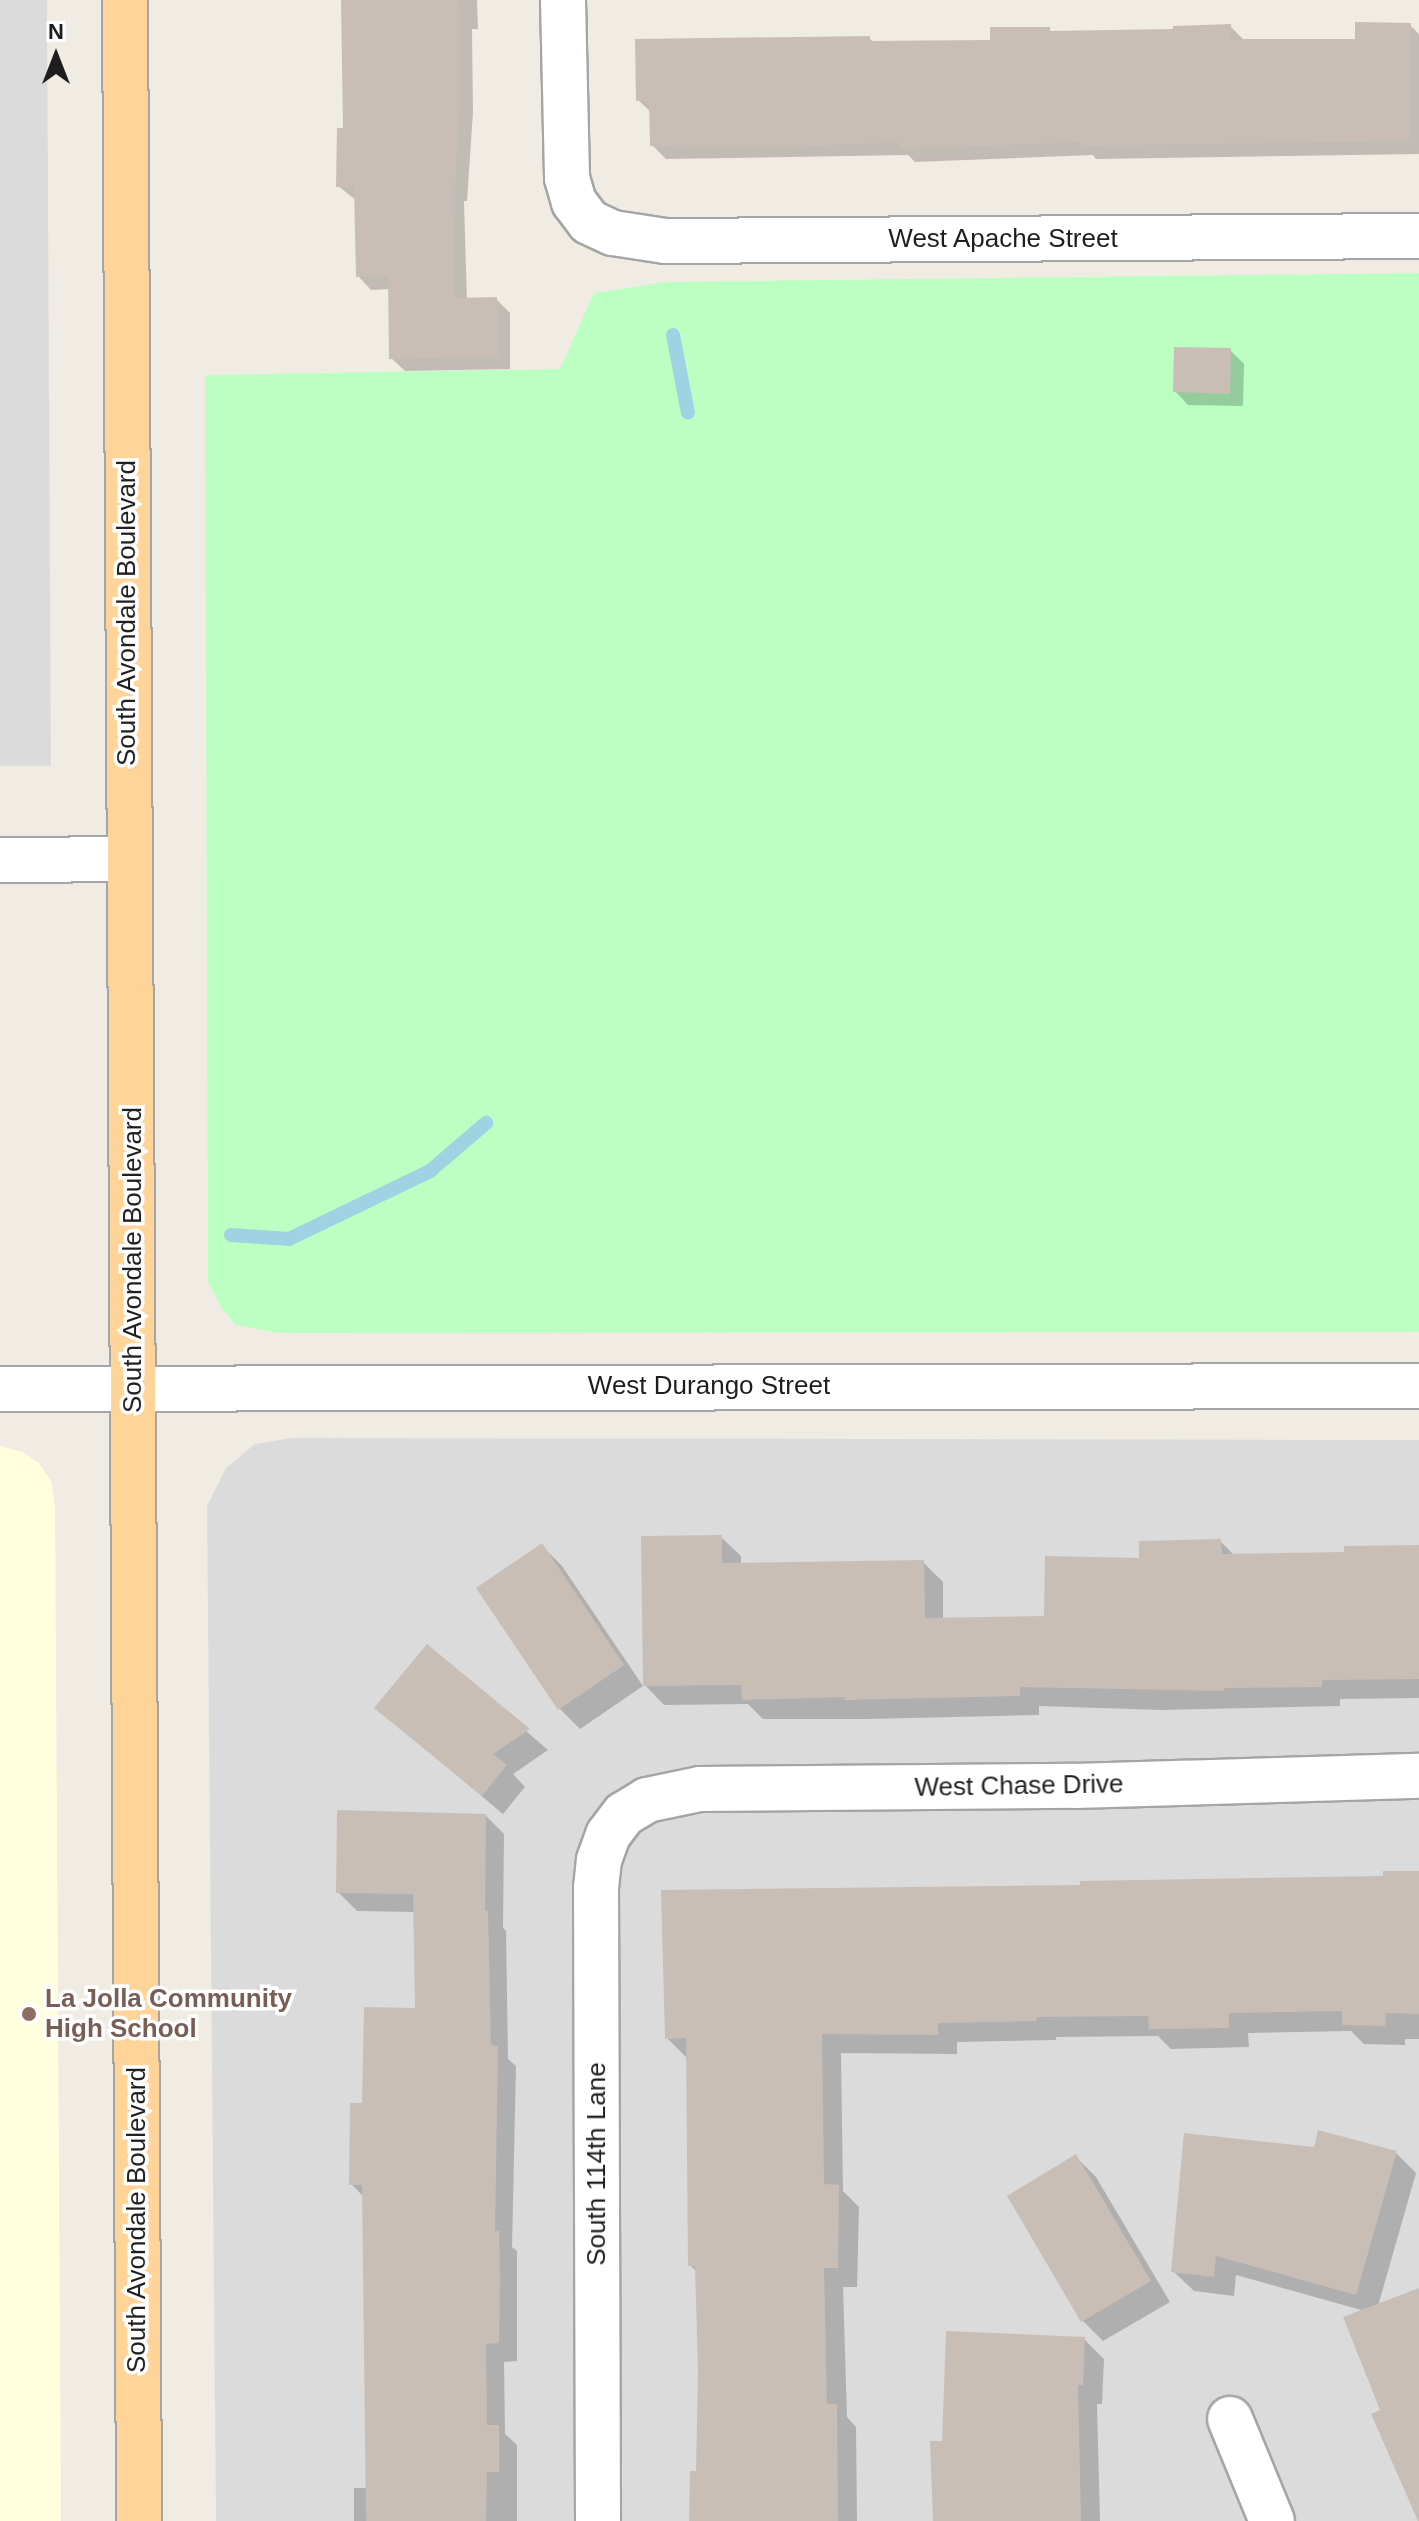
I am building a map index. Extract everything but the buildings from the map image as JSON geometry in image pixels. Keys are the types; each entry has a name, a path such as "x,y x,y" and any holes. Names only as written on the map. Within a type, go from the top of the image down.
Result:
{"main road":[{"name":"South Avondale Boulevard","path":"125,0 139,2521"}],"street":[{"name":"West Apache Street","path":"563,0 567,178 574,202 589,222 637,239 1419,236"},
{"path":"0,860 130,859"},
{"name":"West Durango Street","path":"0,1389 134,1386 1419,1386"},
{"name":"West Chase Drive","path":"624,1814 647,1800 700,1789 1075,1786 1419,1776"},
{"name":"South 114th Lane","path":"598,2521 596,1888 599,1860 608,1835 624,1814"},
{"path":"1230,2419 1272,2521"}],"shaded area":[{"path":"0,0 47,0 51,766 0,766"},
{"path":"292,1438 1419,1440 1419,2521 216,2521 207,1506 226,1468 255,1444"},
{"name":"La Jolla Community High School","path":"0,1446 22,1452 39,1463 51,1481 55,1506 61,2521 0,2521"}],"green space":[{"path":"1419,273 1419,1332 278,1333 236,1325 222,1309 208,1282 205,375 560,369 594,293 667,282"}],"waterway":[{"path":"673,335 688,413"},
{"path":"231,1235 289,1239 430,1171 486,1123"}],"place":[{"name":"La Jolla Community High School","path":"29,2014"}]}
